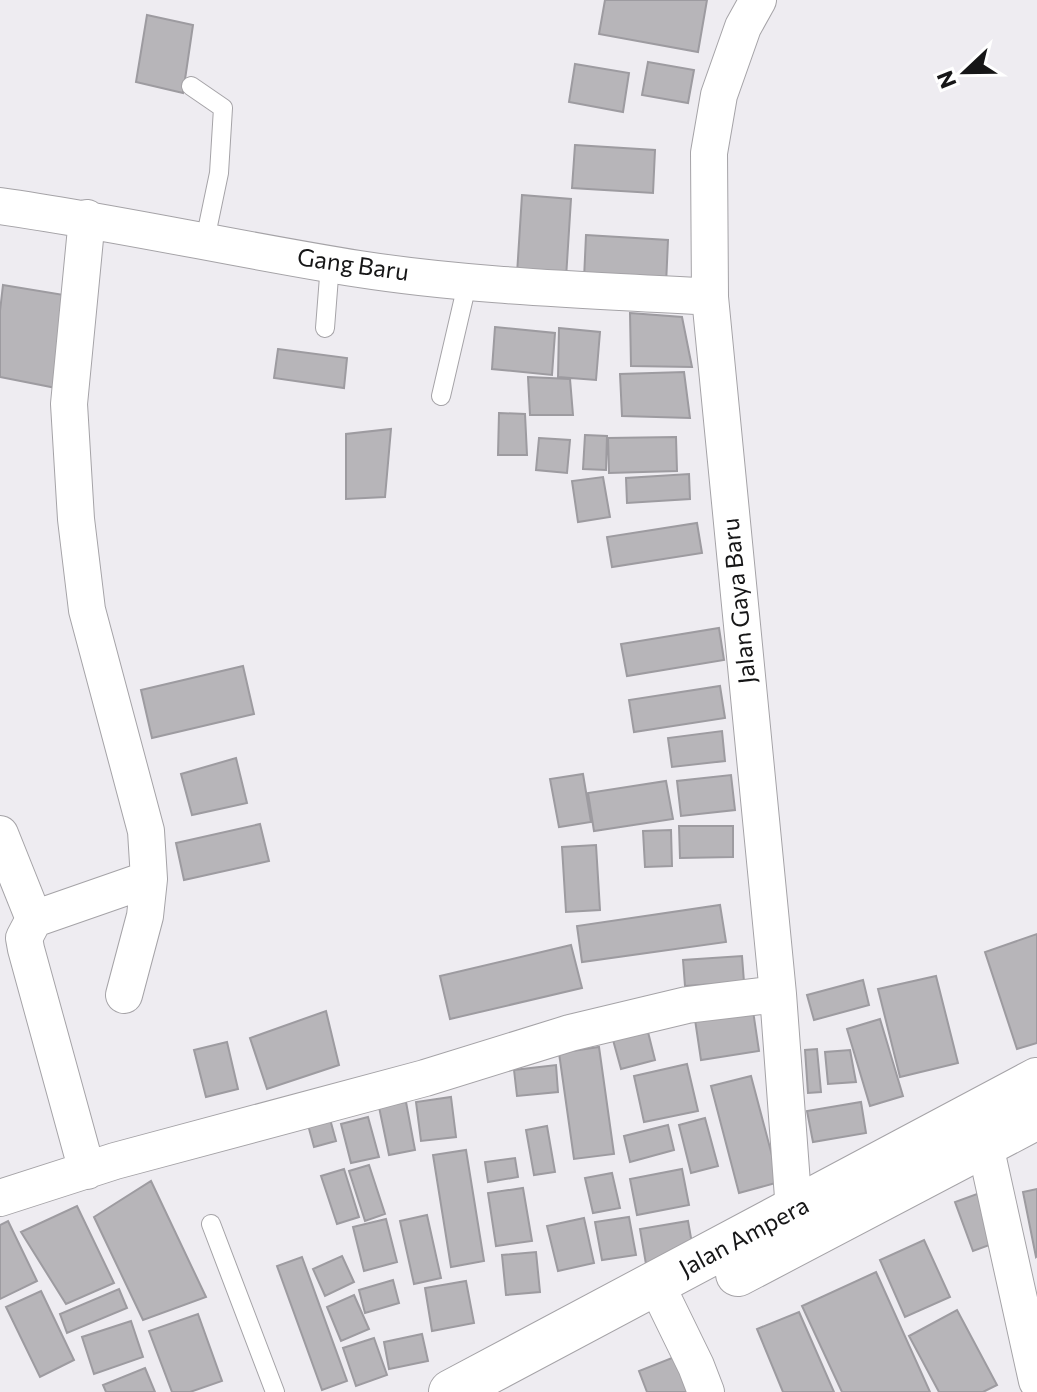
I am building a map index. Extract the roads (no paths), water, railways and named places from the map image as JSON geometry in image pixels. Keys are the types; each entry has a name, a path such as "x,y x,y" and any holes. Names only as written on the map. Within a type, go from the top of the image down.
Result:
{"main road":[{"name":"Jalan Ampera","path":"509,1392 794,1211 1037,1080"},
{"name":"Jalan Ampera","path":"451,1392 662,1297 985,1145 1037,1117"}],"street":[{"name":"Jalan Gaya Baru","path":"758,0 743,27 719,95 709,153 710,297 778,994 794,1211"},
{"name":"Gang Baru","path":"0,206 87,218 330,264 468,280 710,297"},
{"path":"87,218 69,404 76,519 87,610 146,831 149,879 145,916 124,995"},
{"path":"0,834 34,919"},
{"path":"87,1171 24,938 34,919 149,879"},
{"path":"0,1198 425,1078 570,1033 687,1005 778,994"},
{"path":"985,1145 1037,1381"},
{"path":"662,1297 706,1392"}],"lane":[{"path":"191,86 223,108 219,173 205,240"},
{"path":"325,328 330,264"},
{"path":"441,396 468,280"},
{"path":"211,1224 275,1392"}]}
